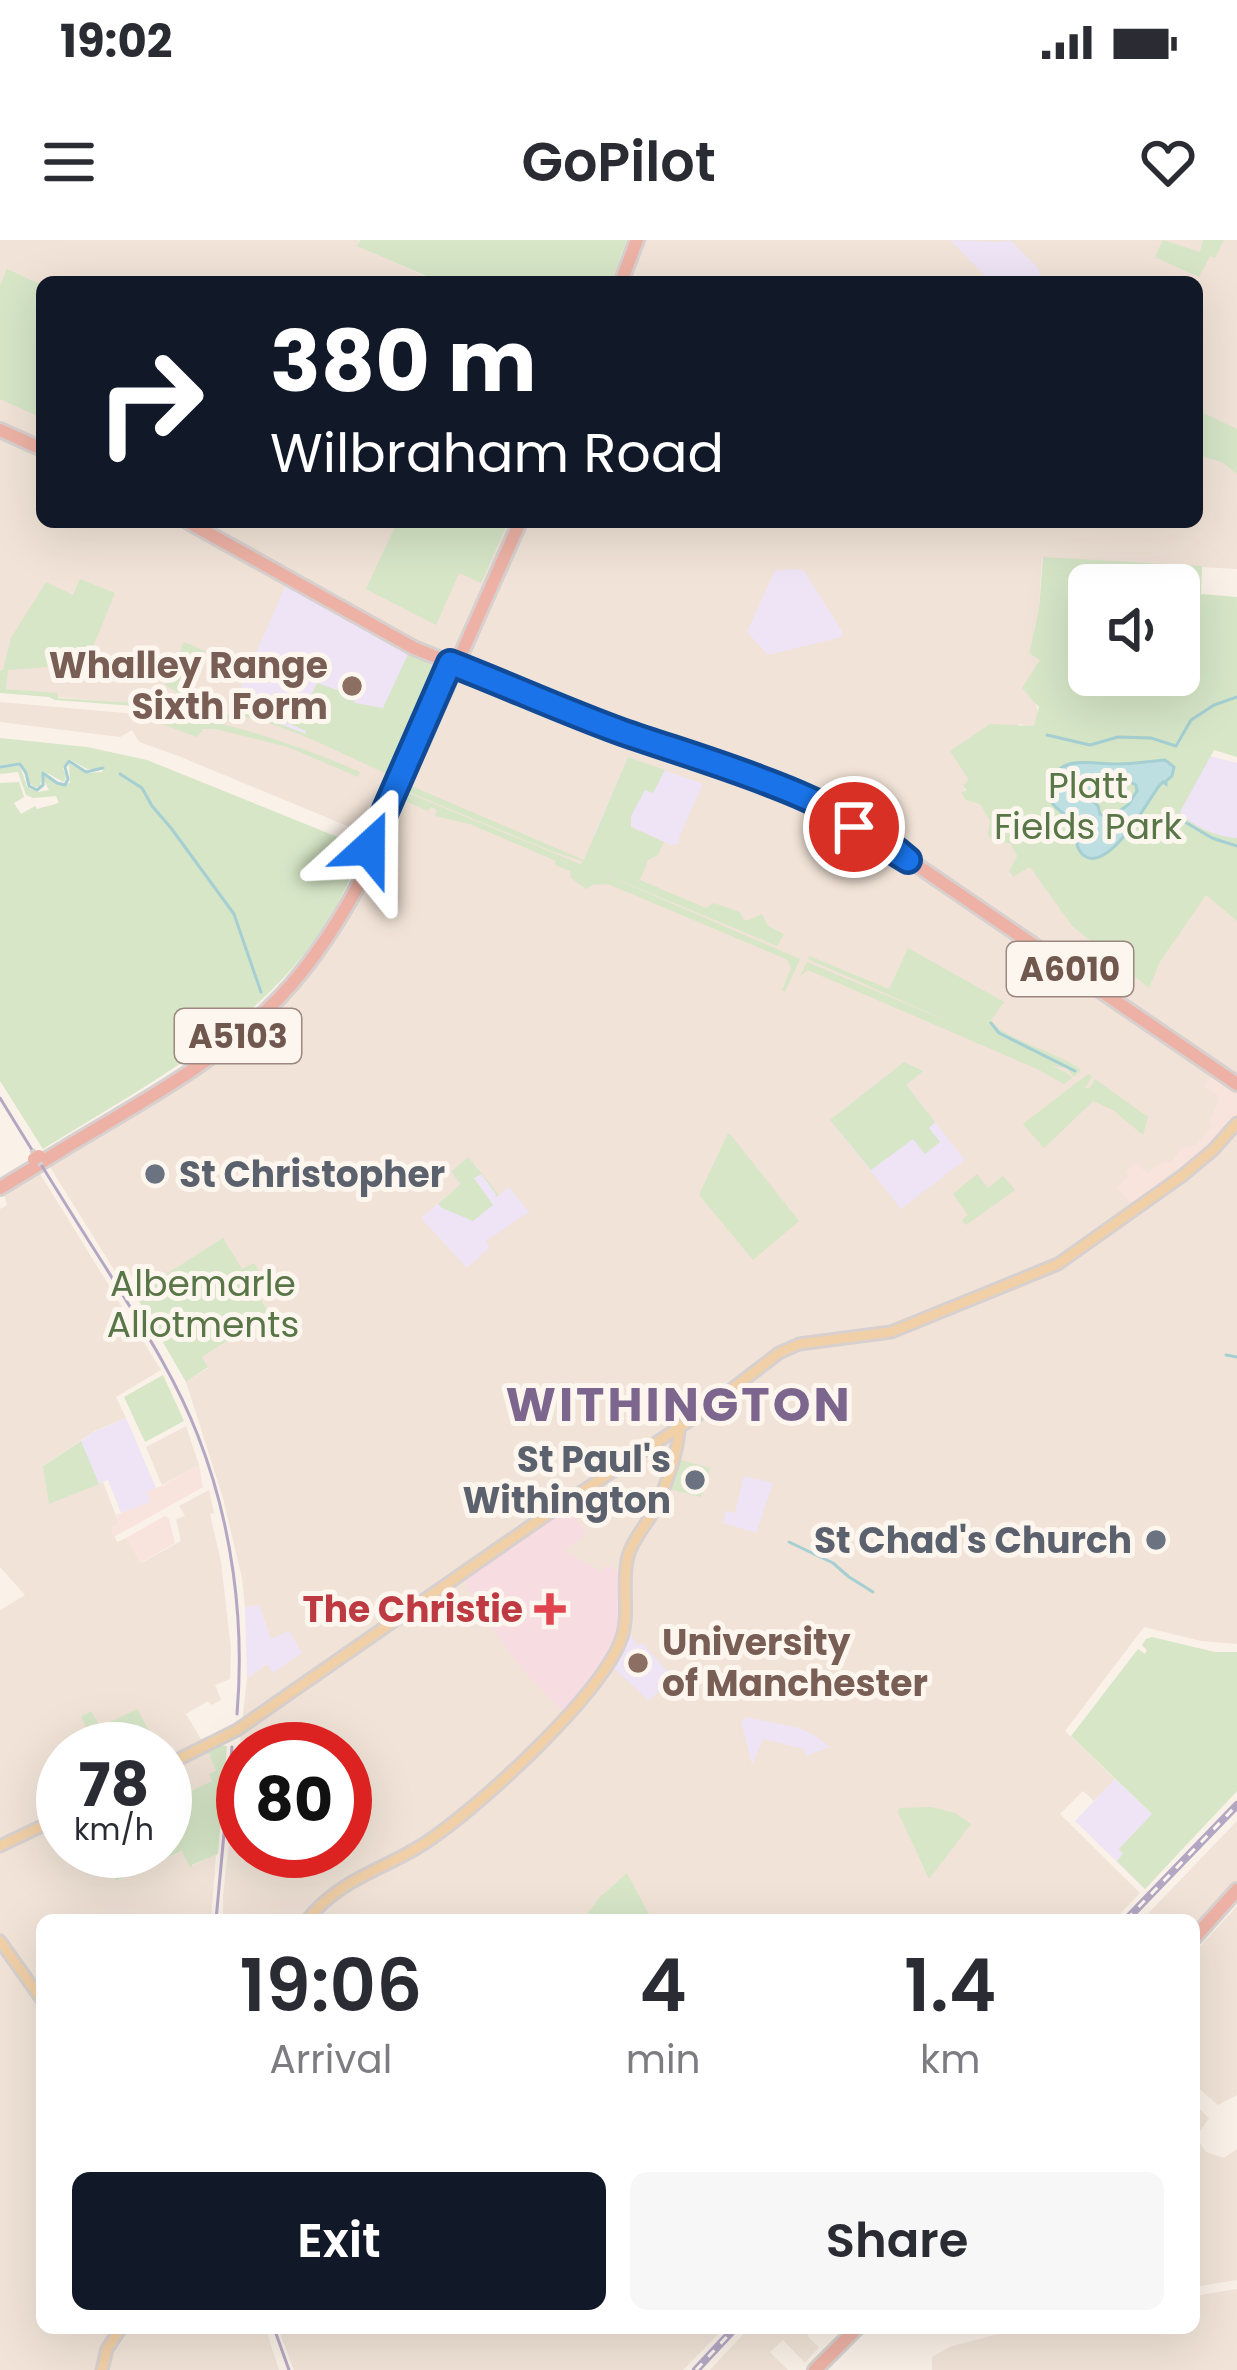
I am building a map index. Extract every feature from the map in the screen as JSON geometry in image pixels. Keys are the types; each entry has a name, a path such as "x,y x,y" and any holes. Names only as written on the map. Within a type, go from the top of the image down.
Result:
{"highway":[{"path":"620,276 634,240"},
{"path":"0,430 36,446"},
{"name":"A6010","path":"199,528 414,649 606,730 789,795 842,820 1235,1081"},
{"name":"A5103","path":"0,1185 199,1065 276,1001 317,953 343,915 514,528"},
{"path":"1200,1931 1237,1890"},
{"path":"1200,1941 1237,1901"},
{"path":"810,2368 845,2334"},
{"path":"810,2368 846,2334"}],"main road":[{"path":"192,1752 237,1730 676,1433 767,1360 788,1348 891,1332 1058,1264 1182,1177 1237,1124"},
{"path":"313,1914 337,1889 420,1846 464,1814 543,1740 600,1677 623,1635 623,1585 629,1552 657,1504 676,1433"},
{"path":"0,1846 36,1829"},
{"path":"0,1941 36,1992"},
{"path":"102,2370 117,2334"}],"shaded area":[{"path":"0,240 359,240 358,246 425,276 36,276 36,528 1203,528 1203,276 613,276 627,240 1237,240 1237,569 1042,558 1039,609 1029,653 1041,659 1031,677 1038,714 1034,727 1019,724 962,794 980,804 1010,843 1017,856 1009,871 1012,876 1030,866 1072,926 1149,987 1160,962 1206,894 1237,921 1237,1644 1144,1627 1065,1731 1115,1779 1094,1801 1083,1791 1060,1814 1140,1893 1120,1914 223,1914 225,1878 372,1878 372,1722 242,1722 247,1678 267,1664 273,1672 294,1657 289,1631 271,1640 259,1605 245,1607 223,1498 186,1382 208,1368 202,1357 270,1314 253,1286 264,1279 242,1270 222,1239 131,1297 48,1164 291,993 343,923 381,840 139,742 132,730 120,737 0,722 0,702 140,716 149,705 6,689 7,671 0,671"},
{"path":"950,240 1010,240 1040,275 1039,276 985,276"},
{"path":"799,569 842,637 768,655 747,632 775,570"},
{"path":"286,584 440,668 397,773 248,712 230,712"},
{"path":"1210,756 1237,763 1237,846 1175,815"},
{"path":"628,757 703,784 679,844 671,845 632,827 593,836"},
{"path":"904,1062 923,1071 906,1085 965,1160 901,1209 830,1120"},
{"path":"1215,1071 1237,1086 1237,1114 1229,1127 1137,1204 1129,1201 1117,1187 1129,1176 1126,1171 1136,1163 1147,1173 1164,1161 1171,1162 1182,1148 1196,1145 1212,1126 1209,1123 1219,1099 1204,1086"},
{"path":"468,1157 499,1195 509,1187 529,1212 486,1241 489,1248 467,1268 421,1218 461,1184 451,1172"},
{"path":"39,1172 161,1370 116,1397 126,1418 95,1431 44,1465 49,1503 103,1482 119,1524 111,1528 117,1542 126,1538 141,1563 181,1541 176,1519 185,1516 179,1506 209,1490 231,1649 230,1679 215,1685 221,1700 211,1705 208,1701 186,1714 191,1722 36,1722 36,1878 192,1878 192,1866 216,1854 211,1914 36,1914 36,2334 267,2334 279,2370 0,2370 0,1610 25,1595 0,1567 0,1209 7,1205 4,1195"},
{"path":"126,1418 156,1488 147,1492 150,1502 121,1513 108,1480 49,1504 44,1466 94,1432"},
{"path":"186,1426 199,1465 162,1485 146,1447"},
{"path":"199,1465 203,1487 114,1537 110,1527 119,1524 116,1515 150,1502 146,1492"},
{"path":"744,1476 773,1483 756,1533 723,1523 726,1511 735,1513"},
{"name":"The Christie","path":"567,1506 587,1534 564,1551 602,1572 606,1565 618,1571 619,1614 610,1652 567,1710 561,1710 521,1668 463,1578"},
{"path":"165,1516 175,1543 140,1563 126,1538"},
{"path":"259,1605 271,1639 289,1631 302,1653 273,1673 267,1664 247,1678 245,1607"},
{"name":"University of Manchester","path":"629,1633 673,1677 649,1701 614,1668"},
{"path":"746,1717 799,1728 830,1747 806,1756 803,1749 763,1739 752,1765 741,1721"},
{"path":"192,1724 216,1771 212,1781 192,1790"},
{"path":"1115,1779 1185,1846 1145,1889 1075,1821"},
{"path":"1237,1821 1237,1882 1200,1923 1200,1914 1148,1914"},
{"path":"1237,1906 1237,2095 1218,2105 1200,2089 1200,1946"},
{"path":"1200,2110 1209,2118 1200,2131"},
{"path":"1200,2143 1206,2152 1224,2158 1237,2149 1237,2280 1200,2286"},
{"path":"1237,2289 1237,2370 932,2370 932,2357 952,2346 999,2334 1200,2334 1200,2295"},
{"path":"280,2334 718,2334 683,2370 294,2370"},
{"path":"743,2334 808,2334 819,2347 805,2363 783,2340 770,2352 788,2370 710,2370"}],"green space":[{"path":"360,240 627,240 613,276 426,276 357,246"},
{"path":"1163,240 1200,252 1203,240 1224,240 1200,276 1155,257"},
{"path":"7,269 36,282 36,415 0,399 0,285"},
{"path":"1203,413 1237,429 1237,474 1222,462 1203,457"},
{"path":"395,528 505,528 481,583 459,573 436,625 366,589"},
{"name":"Platt Fields Park","path":"1043,557 1167,564 1068,564 1068,696 1200,696 1200,566 1201,594 1237,597 1237,757 1214,750 1180,812 1206,830 1237,838 1237,921 1206,895 1160,962 1149,988 1072,926 1030,867 1013,877 1009,871 1017,856 1010,843 993,842 988,834 990,821 980,804 961,793 969,780 950,751 990,724 1034,726 1039,707 1022,688 1040,660 1029,653"},
{"path":"80,579 115,593 86,664 8,670 6,689 150,704 147,707 0,693 0,671 11,638 46,582 73,595"},
{"path":"184,642 205,651 185,697 165,685"},
{"path":"409,652 441,671 394,777 294,732 233,715 248,712 306,734 266,713 275,692 306,706 317,683 349,694 355,703 383,708"},
{"path":"154,711 259,734 360,772 358,777 288,747 215,729 203,729 197,737 149,719"},
{"path":"204,711 233,715 227,721 203,715"},
{"path":"0,738 87,747 147,760 355,844 360,851 338,903 308,950 271,990 185,1060 43,1149 0,1081 0,783 19,782 24,797 14,803 21,814 35,806 59,803 56,796 26,795 18,772 0,774 0,768 20,766 27,787 38,792 49,790 45,775 59,785 70,783 69,763 87,773 104,769 87,769 69,759 63,768 64,782 43,771 40,786 35,787 21,763 0,765"},
{"path":"628,757 665,770 653,793 645,790 631,816 631,827 664,842 658,855 648,860 640,880 706,908 714,903 740,912 744,920 762,914 768,926 784,934 777,946 597,871 800,959 785,992 791,968 788,960 608,884 586,889 571,878 570,871 555,865 556,861 470,824 435,816 437,810 431,807 428,811 403,800 406,792 582,865 582,861 407,791 409,785 584,860"},
{"path":"908,948 1004,1002 991,1020 998,1027 1081,1070 1074,1077 1066,1068 1052,1066 1072,1078 1064,1084 808,970 800,976 807,962 952,1023 808,959 889,989"},
{"path":"904,1062 923,1071 906,1085 935,1122 929,1128 940,1142 925,1154 913,1139 871,1170 830,1120"},
{"path":"1088,1074 1092,1076 1085,1088 1095,1079 1148,1117 1143,1135 1113,1110 1093,1101 1044,1148 1023,1124"},
{"path":"730,1134 799,1221 753,1260 699,1195"},
{"path":"468,1157 499,1195 495,1197 481,1174 474,1178 493,1205 473,1221 438,1204 461,1184 451,1172"},
{"path":"977,1174 988,1188 1003,1176 1015,1190 966,1225 962,1220 968,1215 953,1194"},
{"name":"Albemarle Allotments","path":"223,1238 242,1269 254,1263 264,1279 253,1287 270,1314 202,1357 208,1367 186,1382 135,1294"},
{"path":"163,1375 184,1421 145,1442 124,1397"},
{"path":"81,1441 99,1484 49,1504 43,1466"},
{"path":"677,1459 710,1468 701,1497 669,1489"},
{"path":"1152,1637 1215,1652 1237,1652 1237,1791 1145,1889 1117,1861 1123,1854 1119,1849 1152,1814 1071,1736 1138,1649 1145,1654 1142,1645"},
{"path":"137,1709 144,1722 110,1722"},
{"path":"91,1711 97,1722 84,1722 81,1717"},
{"path":"216,1745 216,1771 207,1749"},
{"path":"216,1771 216,1855 192,1865 192,1790 212,1781 209,1774"},
{"path":"931,1807 955,1813 971,1824 929,1879 898,1812 899,1808"},
{"path":"627,1873 649,1914 587,1914"}],"water":[{"path":"1165,760 1174,767 1172,776 1159,786 1125,835 1103,855 1082,854 1072,823 1050,799 1056,772 1080,762","holes":["1112,781 1130,782 1137,791 1128,805 1109,818 1086,795"]}],"waterway":[{"path":"1047,735 1090,745 1118,737 1151,738 1176,746 1191,720 1237,697"},
{"path":"0,767 20,764 29,786 37,790 43,785 43,773 65,785 69,761 86,772 103,768"},
{"path":"120,774 142,788 234,914 261,992"},
{"path":"1175,816 1212,838 1237,846"},
{"path":"991,1023 999,1033 1075,1071"},
{"path":"1226,1355 1237,1357"},
{"path":"789,1542 833,1563 873,1592"}],"tram line":[{"path":"0,1098 156,1350 198,1436 220,1503 233,1573 239,1644 237,1714"},
{"path":"217,1914 220,1878"},
{"path":"276,2334 289,2370"}],"railway":[{"path":"1132,1914 1237,1805"},
{"path":"696,2370 729,2334"}],"place":[{"name":"Whalley Range Sixth Form","path":"352,686"},
{"name":"St Christopher","path":"155,1174"},
{"name":"St Paul's Withington","path":"695,1480"},
{"name":"St Chad's Church","path":"1156,1540"},
{"name":"The Christie","path":"550,1609"},
{"name":"University of Manchester","path":"638,1663"}],"district":[{"name":"WITHINGTON","path":"679,1404"}],"route":[{"path":"369,848 450,663 815,803 864,827 908,860 854,827"}]}
